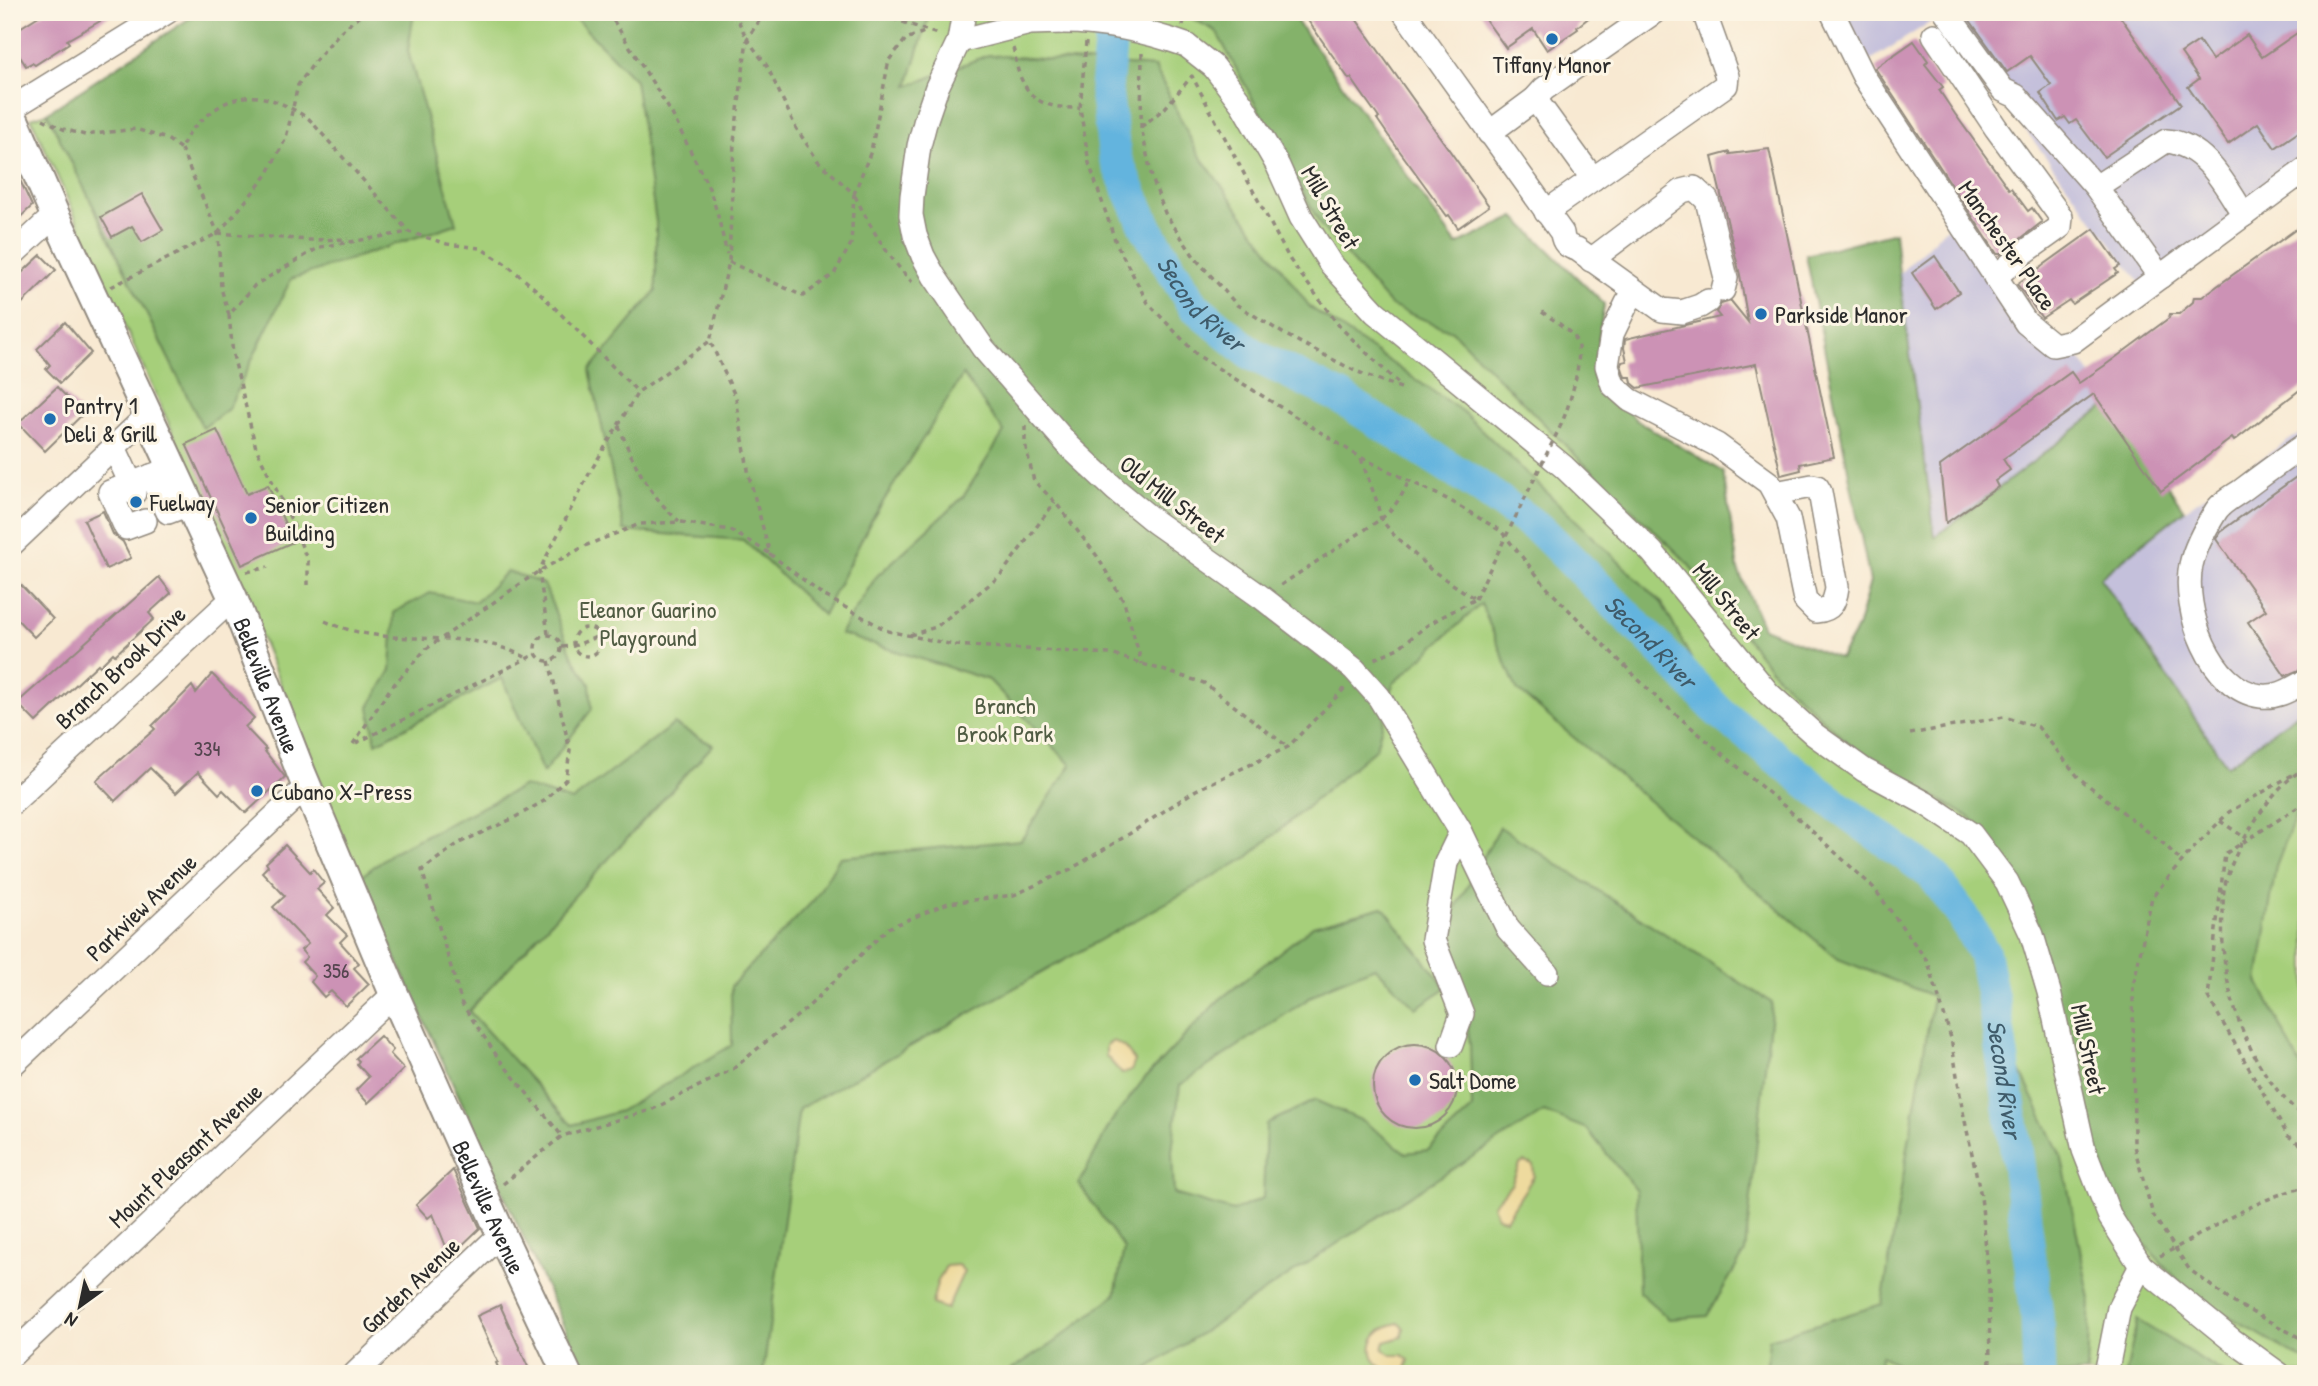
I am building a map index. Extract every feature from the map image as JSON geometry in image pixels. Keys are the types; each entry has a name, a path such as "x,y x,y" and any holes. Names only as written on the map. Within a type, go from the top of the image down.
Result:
{"main road":[{"name":"Belleville Avenue","path":"12,115 55,215 148,415 146,492 179,508 233,598 307,786 394,994 567,1374"}],"street":[{"path":"12,108 167,12"},
{"name":"Old Mill Street","path":"964,12 959,41 937,87 926,119 912,196 911,215 923,256 934,276 983,348 1070,447 1155,522 1261,597 1359,674 1398,725 1461,832 1508,929 1547,972"},
{"path":"1405,12 1546,212 1572,243 1636,292 1669,312 1682,312 1700,306 1715,296 1726,278 1707,200 1699,190 1688,188 1572,243"},
{"path":"1489,133 1535,99 1544,89 1654,12"},
{"path":"1546,212 1726,85 1727,76 1704,12"},
{"name":"Manchester Place","path":"1832,12 1864,76 1995,277 2026,323 2053,345 2073,341 2306,169"},
{"path":"1946,12 2003,90 2016,96 2096,187 2160,277"},
{"name":"Mill Street","path":"959,41 1054,17 1154,34 1184,36 1214,67 1242,104 1278,166 1301,217 1330,262 1375,313 1564,467 1652,552 1769,694 1815,736 1864,770 1925,803 1971,834 2007,882 2032,935 2049,992 2084,1150 2110,1217 2141,1266 2232,1340 2279,1374"},
{"path":"1934,36 2061,217 2060,227 2025,251 1995,277"},
{"path":"1535,99 1593,178"},
{"path":"2096,187 2166,141 2179,142 2203,157 2244,215"},
{"path":"12,255 55,215"},
{"path":"1636,292 1627,303 1612,334 1607,366 1613,385 1630,400 1717,445 1769,483 1788,518 1805,600 1816,611 1826,610 1834,603 1837,587 1820,492 1817,487 1812,486 1775,494"},
{"path":"12,544 148,415"},
{"path":"2306,444 2217,508 2199,543 2191,566 2189,603 2199,635 2214,663 2231,683 2259,696 2280,695 2306,681"},
{"path":"114,447 146,492 179,508"},
{"name":"Branch Brook Drive","path":"12,803 233,598"},
{"name":"Parkview Avenue","path":"12,1065 307,786"},
{"path":"1451,1045 1462,1014 1433,940 1446,863 1461,832"},
{"name":"Mount Pleasant Avenue","path":"12,1355 394,994"},
{"name":"Garden Avenue","path":"355,1374 501,1234"},
{"path":"2106,1374 2119,1308 2141,1266"}],"path":[{"path":"93,296 218,233 267,175 286,138 298,85 340,32 364,12"},
{"path":"608,12 666,103 709,188 729,262"},
{"path":"734,12 747,39 767,66 796,128 818,161 854,194 890,259 915,285"},
{"path":"765,12 747,39 734,142 729,262 710,341 736,398 749,476 771,554"},
{"path":"874,12 959,41"},
{"path":"1184,36 1185,12"},
{"path":"729,262 803,296 834,274 851,244 854,194 871,151 889,60 906,39 927,31"},
{"path":"1011,42 1018,62 1018,73 1030,94 1056,108 1080,108"},
{"path":"1141,127 1165,108 1192,76 1290,260 1340,327 1403,389 1353,370 1286,335 1237,305 1195,258 1165,213 1152,178 1141,127 1142,51"},
{"path":"1084,62 1080,108 1089,163 1116,243 1148,303 1197,355 1360,457 1449,500 1501,531 1549,590 1659,700 1790,811 1873,887 1928,962 1951,1038 1981,1196 1989,1281 1990,1374"},
{"path":"181,149 187,133 215,108 235,97 259,97 292,108 309,119 409,232"},
{"path":"43,119 63,129 85,135 136,130 167,139 181,149 197,191 218,233 221,288 229,315 233,355 256,448 293,524 308,562 308,585"},
{"path":"229,315 255,285 320,247 409,232 447,244 480,248 506,264 539,292 638,392"},
{"path":"218,233 309,240 360,239"},
{"path":"506,1181 562,1136 651,1110 733,1069 808,1007 888,928 948,903 1014,895 1026,890 1082,863 1196,790 1288,747 1375,658 1398,648 1429,625 1475,599 1566,413 1578,359 1576,342 1564,328 1542,312"},
{"path":"548,634 538,571 590,472 638,392 710,341"},
{"path":"1025,396 1025,444 1034,481 1055,502 1097,556 1124,602 1142,664"},
{"path":"618,425 641,477 661,505 681,522"},
{"path":"1360,457 1381,519 1392,533 1430,569 1475,599"},
{"path":"1261,597 1381,519 1392,510 1408,481"},
{"path":"908,635 936,626 1000,576 1055,502"},
{"path":"536,654 353,744 390,689 426,649 538,571 587,545 640,524 681,522 730,530 771,554 824,595 888,631 954,645 1111,654 1204,683 1288,747"},
{"path":"242,571 248,573 268,567"},
{"path":"326,621 346,630 377,637 469,639 508,648 527,658"},
{"path":"582,628 592,628 600,636 600,647 594,654 580,654 574,646 575,634 582,628"},
{"path":"562,647 574,646 611,631"},
{"path":"544,635 559,639 562,647 560,655 549,661 536,654 537,641 544,635"},
{"path":"549,661 570,750 566,779 544,801 459,843 422,870 462,1004 499,1059 562,1136"},
{"path":"1910,734 2004,717 2038,727 2079,778 2165,845 2182,862"},
{"path":"2306,768 2229,812 2152,897 2133,986 2134,1146 2153,1215 2189,1269 2231,1301 2306,1341"},
{"path":"2292,775 2263,809 2244,837 2225,885 2221,942 2231,996 2253,1053 2289,1105 2306,1119"},
{"path":"2306,802 2225,854 2208,997 2288,1136 2306,1148"},
{"path":"2220,821 2244,837"},
{"path":"2141,1266 2237,1213 2283,1192 2306,1187"}],"shaded area":[{"path":"1841,12 2306,12 2306,170 2147,292 1940,16 1866,63"},
{"path":"1950,224 2048,356 2077,355 2111,402 1935,538 1899,274"},
{"path":"2306,429 2306,707 2228,766 2100,577 2184,510"}],"green space":[{"name":"Branch Brook Park","path":"199,12 1290,12 1457,245 1515,217 1604,304 1593,378 1636,420 1723,472 1738,570 1762,628 1839,659 1857,629 1870,582 2184,510 2100,578 2227,766 2306,707 2306,1374 586,1374 359,878 228,555 31,118 47,113"},
{"path":"199,12 414,12 408,51 456,224 291,279 228,409 203,428 47,113"},
{"path":"569,12 930,12 908,86 988,55 1155,67 1197,152 1310,307 1463,412 1662,603 1719,712 1839,807 1933,875 1963,916 1984,954 1997,1022 2062,1158 2090,1299 2087,1374 1918,1374 1881,1356 1878,1374 1766,1374 1769,1339 1882,1304 1933,996 1838,959 1517,690 1481,604 1393,684 1376,748 1248,857 799,1109 763,1374 586,1374 359,878 394,851 524,786 572,801 674,724 713,745 469,1011 572,1125 620,1111 732,1045 731,986 814,900 840,857 1021,840 1071,765 989,680 840,634 876,577 963,497 1004,432 963,375 871,521 823,615 743,540 624,531 590,370 656,291 656,222 635,80"},
{"path":"1180,12 1290,12 1457,245 1515,217 1604,304 1593,378 1636,420 1723,472 1738,570 1763,628 1840,659 1857,629 1870,582 1806,255 1895,232 1935,537 2111,402 2184,510 2100,578 2227,766 2306,707 2306,789 2276,866 2258,981 2306,1077 2306,1362 2190,1293 2117,1215 2031,908 1972,819 1851,746 1774,673 1685,560 1580,460 1452,331 1391,306 1321,226 1216,31"},
{"path":"507,571 544,584 572,655 590,684 592,709 543,773 502,678 376,743 369,707 391,670 394,612 430,593 476,602"},
{"path":"1500,827 1772,1003 1745,1252 1707,1316 1669,1319 1639,1292 1636,1190 1587,1129 1544,1112 1405,1199 1139,1374 1004,1374 1053,1343 1115,1295 1124,1249 1079,1184 1111,1122 1145,1078 1219,1000 1313,926 1383,907 1446,988 1416,1008 1375,967 1326,987 1180,1085 1172,1152 1174,1194 1233,1211 1263,1198 1266,1124 1315,1100 1363,1121 1406,1153 1428,1150 1472,1109 1470,1044 1463,994 1445,927"},
{"path":"2137,1320 2226,1374 2126,1374"}],"sand":[{"path":"1114,1041 1124,1047 1135,1061 1131,1071 1122,1074 1106,1056 1106,1045"},
{"path":"1524,1162 1533,1165 1534,1176 1506,1219 1497,1217 1493,1205 1511,1185 1520,1164"},
{"path":"958,1265 964,1271 947,1309 932,1304 937,1283 946,1266"},
{"path":"1398,1323 1404,1328 1402,1337 1385,1342 1383,1349 1392,1355 1403,1355 1409,1360 1405,1371 1382,1368 1372,1353 1376,1335"}],"building":[{"path":"45,12 116,12 67,40 69,43 35,65 32,63 26,66 12,44 12,33"},
{"path":"1302,12 1351,12 1489,206 1458,228 1388,135 1377,119 1379,118"},
{"name":"Tiffany Manor","path":"1480,12 1596,12 1577,27 1578,29 1547,50 1533,29 1506,48"},
{"path":"1964,12 2117,12 2181,104 2104,157 2076,120 2070,124 2065,117 2058,121 2040,93 2051,85 2030,56 2007,72"},
{"path":"2297,33 2306,45 2306,127 2275,148 2258,123 2228,144 2188,87 2199,79 2181,53 2199,41 2212,60 2247,35 2262,57"},
{"path":"1914,41 1928,61 1925,64 1943,87 1939,90 1955,114 2009,189 2011,188 2028,211 2032,208 2042,222 2001,254 1997,254 1875,68"},
{"name":"Parkside Manor","path":"1769,149 1834,457 1800,464 1801,470 1781,475 1756,364 1638,388 1632,383 1631,377 1625,377 1621,365 1627,361 1625,339 1720,317 1716,312 1721,304 1731,301 1748,322 1740,275 1712,157 1730,152"},
{"path":"12,163 32,206 12,225"},
{"path":"142,194 163,230 142,242 132,226 112,237 101,217"},
{"path":"2306,222 2306,385 2234,441 2232,438 2161,491 2094,394 2003,459 2010,470 1995,481 1998,487 1946,523 1940,466 2071,372 2079,383 2169,318 2170,314 2179,314 2193,302 2194,297 2202,297"},
{"path":"2094,229 2120,266 2115,269 2118,273 2072,304 2069,300 2042,318 2017,284"},
{"path":"41,255 56,270 12,313 12,282"},
{"path":"1935,256 1959,292 1936,309 1912,273"},
{"path":"65,322 91,353 60,383 46,369 50,365 37,349"},
{"name":"Pantry 1 Deli & Grill","path":"57,387 83,414 45,451 18,423"},
{"name":"Senior Citizen Building","path":"217,430 247,494 268,485 293,542 242,565 186,444"},
{"path":"2306,470 2306,667 2285,676 2248,622 2266,610 2216,539 2221,531"},
{"path":"103,511 113,534 123,542 131,558 106,569 84,520"},
{"path":"159,577 171,593 149,613 154,619 115,655 113,653 100,666 98,664 36,722 17,703"},
{"path":"21,585 53,619 34,637 12,614 12,593"},
{"path":"212,674 254,718 245,727 266,749 264,750 285,777 246,813 223,790 219,794 198,772 176,793 150,768 115,801 96,781 155,729 152,726 192,686 196,693"},
{"path":"285,845 310,872 313,869 324,883 317,889 334,908 327,915 347,935 340,942 359,963 354,968 369,984 346,1006 331,991 324,997 311,982 315,976 302,962 307,957 301,950 308,944 273,907 285,896 262,872 268,866 266,863"},
{"path":"380,1036 393,1050 390,1054 404,1069 368,1103 356,1090 369,1077 357,1064 359,1061 356,1058"},
{"name":"Salt Dome","path":"1415,1044 1431,1047 1445,1056 1454,1070 1457,1086 1454,1102 1445,1116 1431,1125 1415,1128 1399,1125 1385,1116 1376,1102 1373,1086 1376,1070 1385,1056 1399,1047"},
{"path":"453,1170 480,1228 454,1253 452,1247 447,1249 433,1214 428,1218 416,1205"},
{"path":"500,1305 529,1369 518,1374 501,1374 477,1316"}],"waterway":[{"name":"Second River","path":"1113,12 1106,90 1115,158 1147,229 1193,305 1253,355 1338,396 1477,485 1542,531 1719,712 1839,807 1933,875 1963,916 1984,954 1997,1022 2037,1315 2039,1374"}],"place":[{"name":"Tiffany Manor","path":"1552,39"},
{"name":"Parkside Manor","path":"1761,314"},
{"name":"Pantry 1 Deli & Grill","path":"50,419"},
{"name":"Fuelway","path":"136,502"},
{"name":"Senior Citizen Building","path":"251,518"},
{"name":"Cubano X-Press","path":"257,791"},
{"name":"Salt Dome","path":"1415,1080"}],"park label":[{"name":"Eleanor Guarino Playground","path":"648,623"}]}
